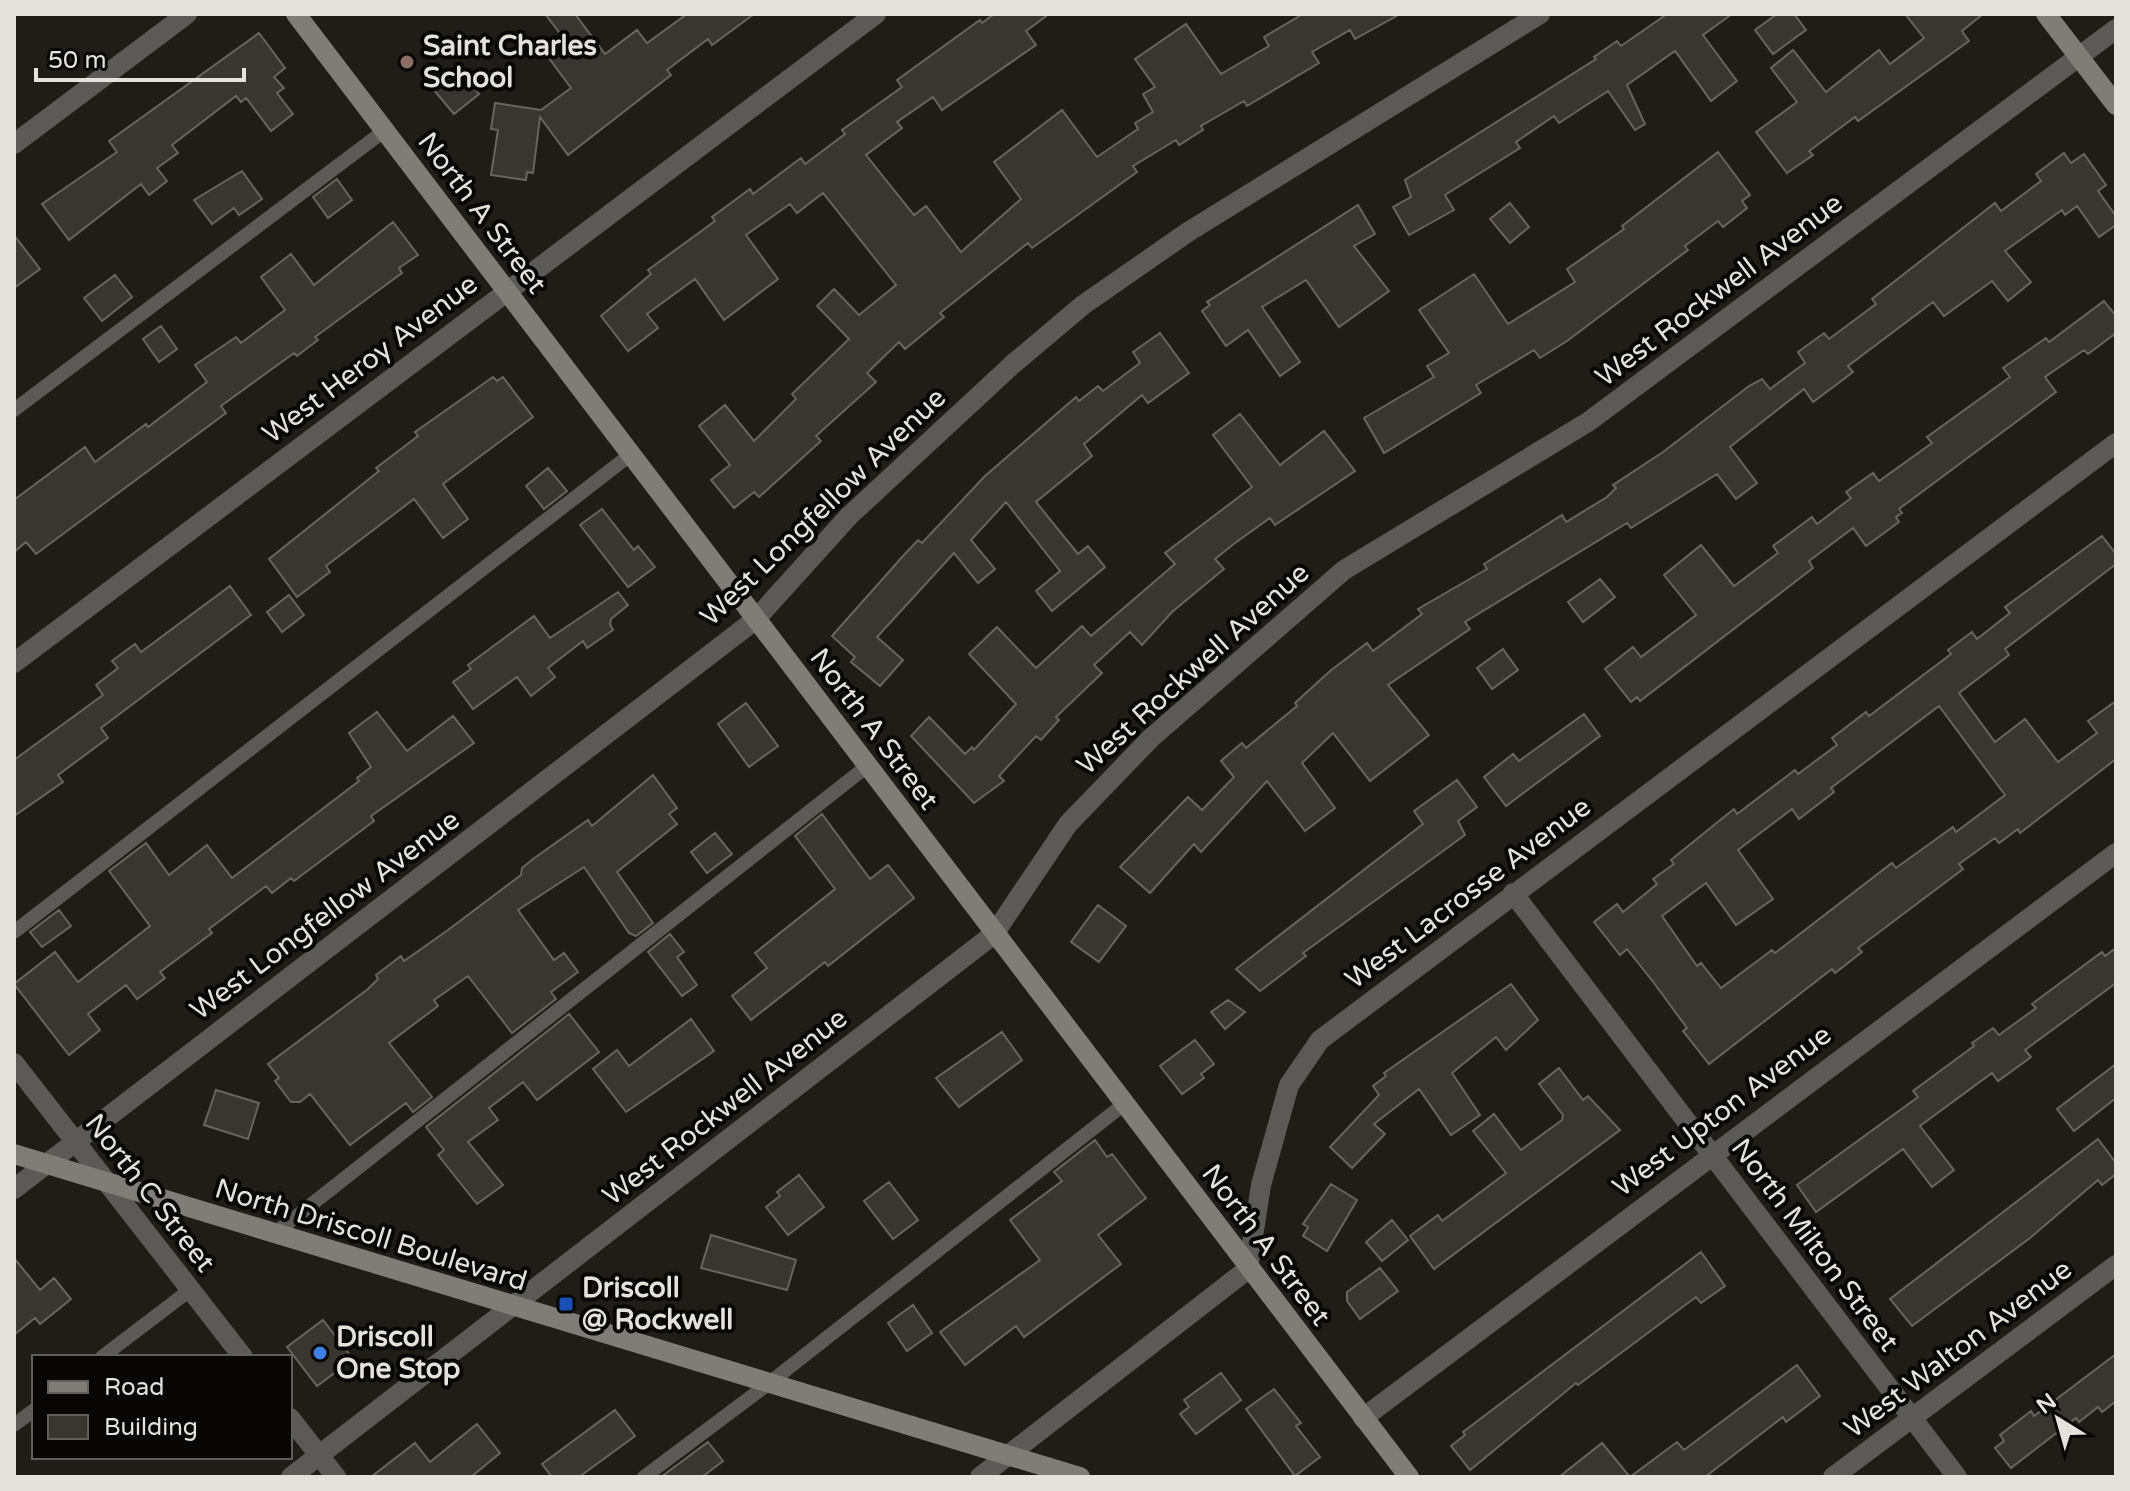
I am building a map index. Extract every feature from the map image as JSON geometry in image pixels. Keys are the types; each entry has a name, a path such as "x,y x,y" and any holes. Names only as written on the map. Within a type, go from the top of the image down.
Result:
{"street":[{"path":"14,144 187,14"},
{"name":"North A Street","path":"296,14 1409,1477"},
{"name":"West Heroy Avenue","path":"14,663 876,14"},
{"name":"West Longfellow Avenue","path":"14,1189 755,620 849,516 1002,374 1083,305 1188,232 1540,14"},
{"path":"2046,14 2116,105"},
{"name":"West Rockwell Avenue","path":"291,1477 994,934 1068,824 1151,738 1344,570 1588,422 2116,29"},
{"name":"West Lacrosse Avenue","path":"1248,1269 1261,1185 1289,1085 1320,1040 2116,443"},
{"name":"West Upton Avenue","path":"1363,1418 2116,853"},
{"name":"North Milton Street","path":"1513,893 1957,1477"},
{"name":"North C Street","path":"14,1063 241,1355"},
{"name":"North Driscoll Boulevard","path":"14,1154 1080,1477"},
{"name":"West Walton Avenue","path":"1833,1477 2116,1265"},
{"path":"980,1477 1248,1269"},
{"path":"292,1421 336,1477"}],"lane":[{"path":"14,410 384,131"},
{"path":"14,932 630,455"},
{"path":"274,1234 866,767"},
{"path":"644,1477 768,1384 1123,1105"},
{"path":"105,1355 190,1290"},
{"path":"14,1425 32,1412"}],"building":[{"path":"545,14 575,14 605,54 637,30 647,43 687,14 754,14 712,45 708,39 667,70 671,75 568,155 540,117 533,173 527,172 526,180 491,175 498,130 491,129 495,103 541,110 571,88 543,50 562,36"},
{"path":"994,14 1049,14 1026,31 1036,45 942,110 933,97 897,122 902,128 866,155 914,215 926,206 961,252 1021,199 994,162 1062,110 1097,157 1138,129 1135,123 1153,112 1143,94 1155,87 1135,59 1186,24 1221,74 1269,46 1264,37 1303,14 1400,14 1355,39 1350,30 1312,52 1319,63 1247,106 1244,101 1201,126 1203,130 1179,145 1176,140 1133,166 1137,172 1032,248 1028,243 940,313 944,317 905,349 899,342 867,373 876,382 816,436 821,441 759,497 754,492 734,508 711,480 730,465 699,426 725,405 754,441 796,399 792,394 849,339 817,306 834,289 859,315 896,285 823,193 797,213 790,204 746,235 778,279 724,320 695,279 647,314 658,328 628,351 601,316 651,274 648,270 715,221 712,217 750,189 753,194 801,158 805,164 845,134 842,130 902,87 897,80 980,20 982,23"},
{"path":"1667,14 1732,14 1703,35 1737,81 1711,101 1675,51 1627,85 1645,124 1635,130 1608,91 1559,123 1554,116 1516,142 1520,148 1445,195 1454,210 1409,235 1393,207 1411,197 1405,180 1596,59 1594,57 1617,41 1621,46"},
{"path":"1777,14 1794,14 1806,30 1773,54 1755,30"},
{"path":"1905,14 1983,14 1962,31 1969,41 1858,121 1855,117 1809,151 1813,155 1787,173 1756,132 1797,102 1771,68 1793,50 1826,92 1879,50 1890,64 1924,38"},
{"path":"259,33 285,68 274,77 284,88 277,93 293,114 271,131 246,98 241,102 236,96 172,145 178,153 157,168 167,181 149,195 141,184 69,240 42,204 117,152 109,141"},
{"path":"458,68 479,94 454,114 433,89"},
{"path":"1718,152 1750,195 1742,201 1747,208 1723,227 1718,221 1685,246 1688,250 1567,341 1540,358 1534,350 1476,385 1481,393 1384,453 1364,418 1434,377 1427,366 1449,353 1419,310 1474,274 1508,324 1575,282 1567,269 1624,229 1622,226"},
{"path":"2064,153 2071,163 2084,154 2106,185 2098,191 2116,216 2116,225 2099,237 2077,206 2065,215 2062,210 2005,251 2031,282 2008,301 1992,281 1944,316 1933,302 1848,366 1853,372 1813,402 1804,389 1730,447 1757,483 1736,499 1717,474 1631,528 1627,523 1465,622 1470,629 1388,685 1429,735 1370,781 1333,733 1302,763 1335,808 1305,831 1267,781 1201,852 1194,844 1150,893 1120,867 1188,797 1202,810 1234,777 1221,761 1242,743 1246,748 1297,706 1295,703 1330,671 1367,643 1373,651 1422,614 1418,609 1487,569 1484,564 1562,515 1566,522 1607,497 1616,488 1613,485 1663,452 1749,386 1762,379 1770,389 1805,363 1798,352 1824,333 1829,339 1876,304 1872,299 1995,203 2001,211 2041,181 2036,174"},
{"path":"242,171 262,199 239,215 234,208 212,224 194,200"},
{"path":"337,179 352,200 328,218 313,197"},
{"path":"1510,203 1529,227 1510,243 1490,219"},
{"path":"1358,205 1375,234 1354,246 1389,291 1339,327 1306,280 1262,307 1300,362 1280,376 1248,330 1226,346 1202,311 1210,305 1207,302"},
{"path":"393,222 418,255 399,268 402,273 315,337 318,340 297,356 294,353 221,406 226,413 36,554 26,542 14,552 14,500 85,447 95,462 146,424 148,427 207,382 195,365 236,337 241,343 285,310 261,277 291,254 314,285"},
{"path":"14,235 40,269 14,288"},
{"path":"115,275 132,297 102,321 84,298"},
{"path":"2104,301 2116,316 2116,333 2088,354 2084,350 2045,377 2056,392 1899,509 1902,513 1896,517 1899,522 1866,546 1853,528 1809,561 1813,568 1640,701 1637,697 1631,702 1605,669 1633,647 1641,657 1696,615 1664,575 1701,545 1734,586 1778,553 1773,546 1812,517 1817,524 1851,498 1846,492 1873,473 1879,481 1932,443 1927,437 2010,377 2003,368 2046,338 2049,342"},
{"path":"161,326 177,349 159,362 143,339"},
{"path":"1160,333 1189,373 1148,403 1142,395 1084,444 1092,456 1036,502 1078,554 1088,546 1105,567 1052,611 1036,591 1060,571 1006,502 971,540 995,569 978,583 954,553 877,637 903,660 880,686 851,662 855,657 832,636 918,540 922,543 985,476 1076,397 1079,401 1098,386 1103,391 1140,363 1133,352"},
{"path":"493,377 497,381 503,377 533,417 443,484 468,519 443,538 414,499 326,566 330,572 297,597 269,559 379,471 376,468 418,436 415,432"},
{"path":"1240,414 1280,465 1324,431 1355,471 1275,525 1270,518 1215,559 1224,569 1172,612 1142,645 1130,632 1094,665 1102,673 1056,717 1059,720 1041,740 1036,736 999,776 1004,781 974,803 911,736 929,717 965,754 972,747 974,750 1016,704 969,654 997,627 1036,668 1082,626 1091,636 1175,564 1165,553 1252,487 1213,435"},
{"path":"548,468 567,491 544,509 526,486"},
{"path":"602,509 634,550 638,546 655,567 628,587 580,525"},
{"path":"2102,536 2116,554 2116,564 2005,649 2009,655 1959,693 1995,742 2025,719 2058,762 2097,733 2088,721 2116,701 2116,759 2020,833 2018,829 1999,843 1995,838 1959,864 1963,869 1858,948 1862,952 1835,973 1832,969 1709,1064 1683,1031 1687,1028 1627,949 1620,955 1594,922 1617,904 1623,912 1657,884 1653,879 1674,864 1671,860 1734,809 1737,814 1795,770 1798,774 1837,745 1832,738 1866,712 1869,716 1951,654 1948,650 1972,632 1977,639 2010,613 2005,607","holes":["1939,706 2005,795 1956,832 1953,827 1896,868 1892,863 1775,953 1772,950 1721,988 1701,963 1697,966 1662,916 1706,883 1736,925 1773,899 1738,850 1792,809 1799,819 1834,792 1831,788"]},
{"path":"1600,579 1615,597 1583,622 1568,602"},
{"path":"230,586 251,615 101,728 108,738 58,775 63,782 14,816 14,760 103,695 96,685 118,668 112,661 135,644 141,652"},
{"path":"618,592 628,605 611,619 613,630 587,648 583,641 548,668 555,677 531,696 517,677 473,709 453,682 471,669 468,665 534,616 550,638"},
{"path":"289,595 304,615 282,632 267,612"},
{"path":"1503,649 1518,670 1492,689 1477,668"},
{"path":"746,703 778,746 749,767 718,724"},
{"path":"377,712 407,751 453,716 474,743 371,816 374,821 294,881 291,878 272,893 266,886 209,929 212,933 160,972 165,978 137,999 126,985 88,1014 100,1030 69,1055 14,984 55,952 78,982 150,926 109,871 146,843 169,875 207,845 232,878 359,781 357,778 371,767 349,733"},
{"path":"1584,714 1600,736 1506,806 1484,777 1513,754 1519,761"},
{"path":"653,775 677,808 669,814 677,824 617,872 653,923 636,936 629,933 584,867 518,910 554,960 564,953 578,972 551,992 556,999 512,1033 468,976 434,1000 438,1006 389,1043 432,1097 413,1112 406,1103 350,1145 310,1094 300,1102 291,1102 275,1081 279,1078 268,1064 368,989 378,979 376,975 401,956 404,961 448,930 521,875 522,868 533,859 588,820 592,826"},
{"path":"1457,780 1477,807 1458,821 1465,835 1303,953 1306,956 1260,991 1236,969 1423,824 1414,811"},
{"path":"822,814 870,879 888,865 914,898 828,966 825,962 751,1020 732,996 767,968 755,953 835,889 795,836"},
{"path":"715,833 732,854 707,873 691,852"},
{"path":"1098,905 1126,926 1099,962 1071,942"},
{"path":"59,910 71,926 42,947 30,932"},
{"path":"670,934 684,952 677,957 697,985 682,996 648,952"},
{"path":"2116,948 2116,983 2025,1050 2031,1057 1998,1081 1992,1073 1920,1126 1954,1170 1932,1187 1903,1149 1816,1212 1797,1185 1918,1097 1913,1091 1974,1046 1972,1043 1993,1028 1999,1035 2036,1008 2032,1004 2102,952 2105,956"},
{"path":"1511,984 1538,1020 1506,1050 1496,1037 1452,1073 1480,1115 1451,1135 1419,1089 1374,1124 1385,1134 1352,1168 1330,1147 1379,1095 1373,1086 1386,1076 1384,1073"},
{"path":"1228,1000 1245,1012 1225,1029 1211,1012"},
{"path":"569,1014 599,1052 537,1100 523,1082 489,1108 498,1120 468,1142 503,1185 477,1204 438,1155 444,1150 426,1127"},
{"path":"691,1019 714,1051 626,1112 593,1069 617,1050 629,1066"},
{"path":"1002,1032 1022,1060 959,1107 936,1078"},
{"path":"1195,1040 1214,1064 1201,1074 1204,1078 1182,1094 1160,1066"},
{"path":"2116,1064 2116,1098 2074,1131 2057,1109"},
{"path":"1559,1068 1583,1100 1588,1096 1620,1130 1434,1269 1410,1236 1438,1215 1442,1221 1506,1173 1473,1131 1494,1114 1521,1150 1562,1120 1563,1115 1539,1084"},
{"path":"216,1090 259,1103 248,1139 204,1125"},
{"path":"2098,1139 2116,1163 2116,1174 2102,1185 2098,1180 2030,1238 1912,1326 1890,1299"},
{"path":"1095,1140 1107,1157 1112,1154 1146,1198 1098,1235 1121,1264 1024,1337 1016,1326 965,1365 940,1332 1040,1260 1010,1220 1062,1181 1054,1172"},
{"path":"799,1175 824,1207 788,1235 766,1207 780,1196 777,1192"},
{"path":"889,1182 918,1220 893,1239 864,1201"},
{"path":"1331,1184 1357,1200 1327,1251 1303,1236 1308,1227 1303,1224"},
{"path":"1392,1220 1408,1240 1382,1261 1366,1242"},
{"path":"711,1235 796,1260 787,1290 701,1268"},
{"path":"1701,1252 1725,1286 1701,1303 1696,1297 1578,1385 1576,1383 1470,1470 1451,1446 1465,1435 1463,1432"},
{"path":"14,1258 40,1290 54,1278 71,1299 40,1324 35,1318 14,1335"},
{"path":"1380,1268 1398,1291 1360,1319 1347,1301 1347,1292"},
{"path":"913,1305 932,1333 907,1351 888,1323"},
{"name":"Driscoll One Stop","path":"323,1320 353,1359 317,1386 287,1347"},
{"path":"2116,1354 2116,1401 2102,1412 2098,1407 2079,1422 2076,1418 2011,1468 1995,1448 2004,1441 2000,1435 2031,1411 2034,1416"},
{"path":"1797,1365 1820,1396 1786,1422 1783,1417 1705,1477 1630,1477 1677,1442 1684,1450"},
{"path":"1221,1373 1241,1400 1196,1434 1180,1414 1189,1407 1184,1400"},
{"path":"1274,1389 1301,1423 1296,1426 1320,1457 1295,1476 1246,1409"},
{"path":"615,1410 635,1436 579,1477 552,1477 542,1464"},
{"path":"477,1424 500,1453 471,1477 371,1477 415,1443 430,1462"},
{"path":"708,1442 723,1461 702,1477 661,1477"},
{"path":"1602,1443 1630,1477 1559,1477"}],"place":[{"name":"Saint Charles School","path":"407,62"},
{"name":"Driscoll @ Rockwell","path":"566,1304"},
{"name":"Driscoll One Stop","path":"320,1353"}]}
